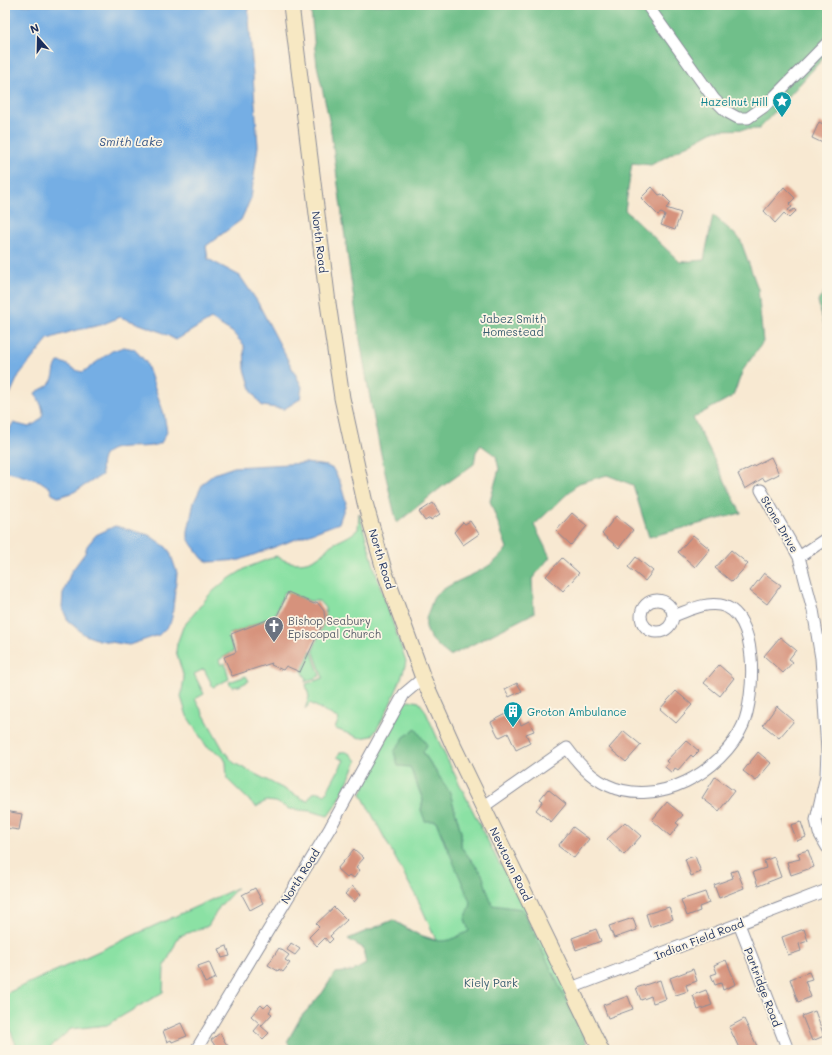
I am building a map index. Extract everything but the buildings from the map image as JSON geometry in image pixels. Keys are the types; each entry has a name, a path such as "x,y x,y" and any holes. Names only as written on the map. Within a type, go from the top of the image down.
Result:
{"main road":[{"name":"North Road","path":"291,5 328,303 342,398 353,452 373,532 385,573 423,678"},
{"name":"Newtown Road","path":"423,678 483,807 601,1050"}],"street":[{"path":"647,5 714,99 727,112 738,118 748,118 765,106 827,43"},
{"name":"Stone Drive","path":"761,490 799,557 813,610 821,658 827,770 816,820 819,833 827,847"},
{"name":"Stone Drive","path":"799,557 827,538"},
{"path":"483,807 567,748 593,777 607,786 646,792 670,788 685,782 702,772 721,755 734,740 743,724 750,699 752,673 750,649 745,628 730,609 720,605 702,606 673,616"},
{"name":"North Road","path":"196,1050 330,828 404,694 423,678"},
{"name":"Indian Field Road","path":"572,988 827,890"},
{"name":"Partridge Road","path":"739,924 788,1050"}],"green space":[{"name":"Jabez Smith Homestead","path":"310,5 827,5 827,54 759,129 715,130 651,165 632,163 625,210 680,262 704,260 713,215 740,239 758,289 763,342 743,370 733,396 693,418 741,513 649,537 633,485 607,475 579,483 534,525 550,557 532,579 534,613 450,656 434,642 427,631 426,618 434,597 443,589 491,564 500,557 507,548 490,501 499,469 496,456 481,445 476,452 474,464 443,486 397,523 367,380 331,130 317,65"},
{"path":"827,288 827,336 818,301"},
{"path":"359,513 378,580 406,661 392,700 382,721 372,736 360,738 336,729 335,728 339,719 310,703 305,709 309,697 306,684 323,678 313,650 326,617 325,608 319,601 310,601 286,592 284,593 275,616 228,635 234,651 219,660 221,665 225,663 229,679 213,687 204,669 194,674 204,694 195,699 224,751 234,763 307,801 313,793 319,792 325,795 344,760 337,757 339,754 342,752 347,752 357,761 338,802 328,816 310,811 289,809 276,802 266,801 256,807 227,779 226,762 222,755 207,747 187,716 181,697 184,678 176,651 177,644 183,627 210,594 224,582 246,568 276,556 287,561 299,563 311,561 323,553 331,545 358,529"},
{"path":"311,650 320,676 305,682 306,678 302,671"},
{"path":"246,676 249,681 239,686 232,687 229,682"},
{"name":"Kiely Park","path":"409,700 419,702 425,710 445,755 500,865 506,862 594,1034 565,1050 294,1050 287,1042 301,1017 323,992 335,973 353,971 366,964 363,948 348,939 393,920 417,934 436,940 420,904 361,794 402,706","holes":["423,752 450,793 461,832 461,847 482,874 446,847 436,821 421,810 423,800 410,767"]},
{"name":"Kiely Park","path":"416,729 427,745 423,752 450,793 461,832 461,847 482,874 492,905 522,909 590,1050 294,1050 287,1042 301,1017 323,992 335,973 353,971 366,964 363,948 348,939 393,920 412,932 434,940 449,940 469,931 465,919 471,904 436,821 425,821 421,810 423,800 410,767 398,766 394,752 404,737"},
{"path":"237,888 220,906 208,926 179,936 164,968 163,992 107,1025 71,1029 47,1050 18,1050 5,1016 5,994"}],"water":[{"name":"Smith Lake","path":"5,5 248,5 258,146 251,198 241,220 206,246 208,259 240,276 257,301 302,387 300,399 284,409 262,406 252,392 245,369 244,345 232,332 211,319 176,340 159,331 120,317 101,325 73,331 48,339 19,375 5,405"},
{"path":"124,347 134,349 146,362 164,414 167,432 161,443 152,446 121,447 112,449 105,454 102,462 102,475 74,492 58,497 52,494 50,488 40,481 5,471 6,446 10,429 13,423 29,427 40,420 43,413 41,404 35,393 46,387 52,381 58,362 65,363 76,370 83,372 112,351"},
{"path":"306,463 327,466 333,469 340,482 346,503 339,523 240,560 209,562 203,559 188,538 188,531 194,502 203,483 214,474 234,467"},
{"path":"115,526 149,535 166,547 170,552 177,573 170,624 159,635 129,645 99,640 85,635 68,621 62,607 63,594 71,572 85,553 87,546 96,535"}],"place":[{"name":"Hazelnut Hill","path":"782,118"},
{"name":"Bishop Seabury Episcopal Church","path":"274,643"},
{"name":"Groton Ambulance","path":"513,728"}]}
